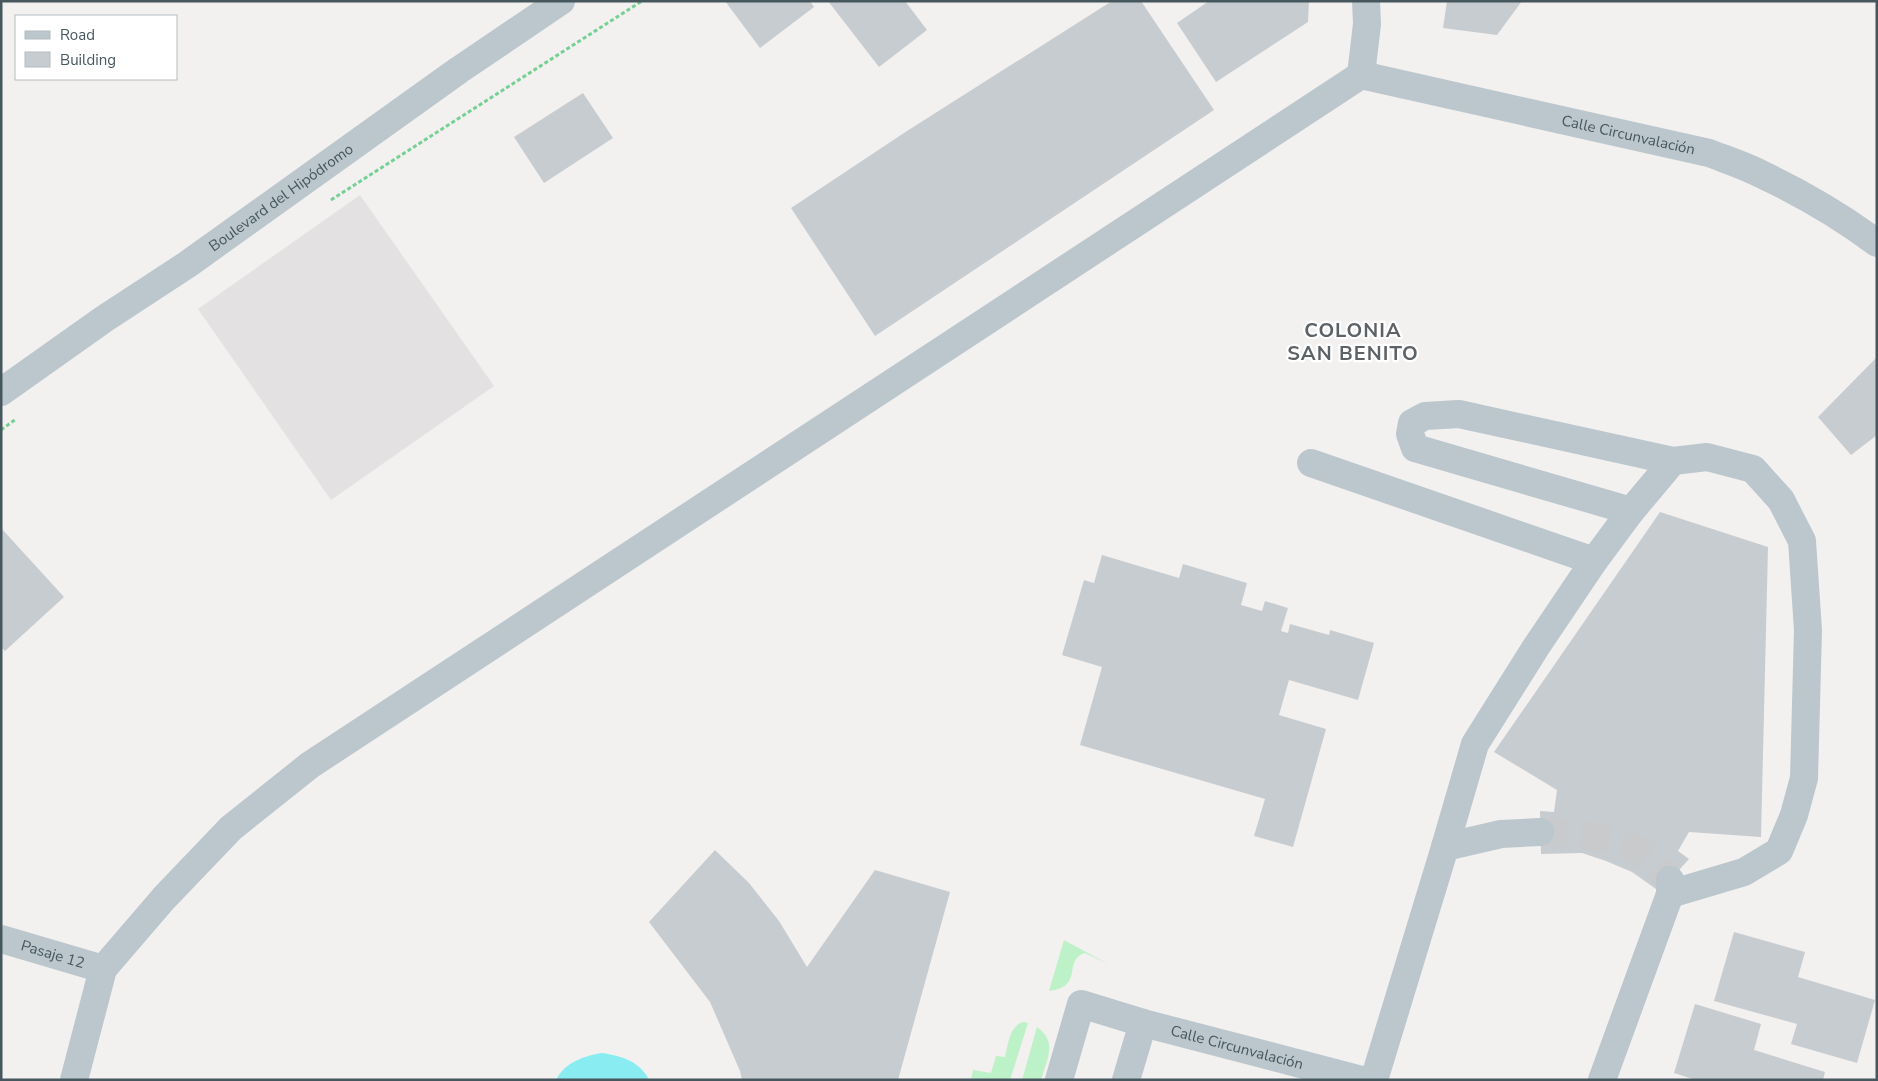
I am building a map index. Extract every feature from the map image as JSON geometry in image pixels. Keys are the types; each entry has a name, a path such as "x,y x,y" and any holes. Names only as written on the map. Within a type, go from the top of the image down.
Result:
{"street":[{"name":"Boulevard del Hipódromo","path":"1,392 97,324 188,264 459,70 561,1"},
{"path":"74,1080 103,969 164,898 231,828 310,765 1361,75 1367,24 1366,1"},
{"name":"Calle Circunvalación","path":"1361,75 1709,153 1762,174 1816,204 1877,243"},
{"path":"1602,1080 1670,887 1744,872 1779,851 1794,816 1804,778 1808,630 1802,541 1781,500 1753,469 1707,457 1673,461 1459,414 1425,416 1412,423 1410,434 1415,448 1631,511"},
{"path":"1374,1080 1476,744 1536,647 1594,561 1631,511 1673,461"},
{"path":"1311,463 1594,561"},
{"path":"1445,847 1501,834 1540,832"},
{"name":"Pasaje 12","path":"1,939 103,969"},
{"name":"Calle Circunvalación","path":"1059,1080 1081,1004 1143,1023 1362,1080"},
{"path":"1126,1080 1143,1023"}],"path":[{"path":"325,204 642,1"},
{"path":"1,430 23,414"}],"shaded area":[{"path":"360,195 494,386 331,500 198,309"}],"green space":[{"path":"1064,940 1110,965 1085,953 1078,956 1075,961 1067,984 1060,989 1049,991"},
{"path":"1028,1023 1010,1080 971,1080 973,1070 991,1073 996,1056 1005,1057 1012,1032 1018,1024"},
{"path":"1037,1027 1047,1039 1049,1045 1048,1058 1041,1080 1022,1080"}],"water":[{"path":"602,1053 629,1060 641,1068 649,1080 556,1080 570,1064 588,1056"}],"building":[{"path":"725,1 810,1 814,7 760,48"},
{"path":"828,1 905,1 927,30 879,67"},
{"path":"1112,1 1141,1 1214,110 875,336 791,208 907,131"},
{"path":"1209,1 1309,1 1308,22 1216,82 1177,23"},
{"path":"1447,1 1522,1 1497,35 1443,28"},
{"path":"583,93 613,138 544,183 514,137"},
{"path":"1877,357 1877,435 1851,455 1818,417"},
{"path":"1660,512 1768,547 1761,837 1689,832 1678,851 1689,859 1670,880 1663,894 1632,872 1582,853 1541,854 1540,811 1554,812 1557,790 1494,752"},
{"path":"1,528 64,597 5,651 1,647"},
{"path":"1102,555 1179,578 1183,564 1247,583 1241,605 1262,611 1265,601 1288,608 1281,631 1288,633 1290,624 1329,635 1330,630 1374,643 1358,700 1289,680 1279,715 1326,729 1293,847 1254,836 1265,799 1080,745 1102,667 1062,655 1084,580 1094,583"},
{"path":"715,850 749,883 779,921 807,967 875,870 950,892 898,1080 742,1080 740,1071 710,1002 649,922"},
{"path":"1734,932 1805,952 1798,977 1875,1000 1857,1063 1791,1044 1797,1024 1714,1001"},
{"path":"1695,1004 1761,1024 1754,1050 1825,1072 1823,1080 1696,1080 1674,1073"}],"tunnel":[{"path":"1540,832 1585,835 1629,846 1646,857 1670,880"}],"district":[{"name":"COLONIA SAN BENITO","path":"1353,342"}]}
